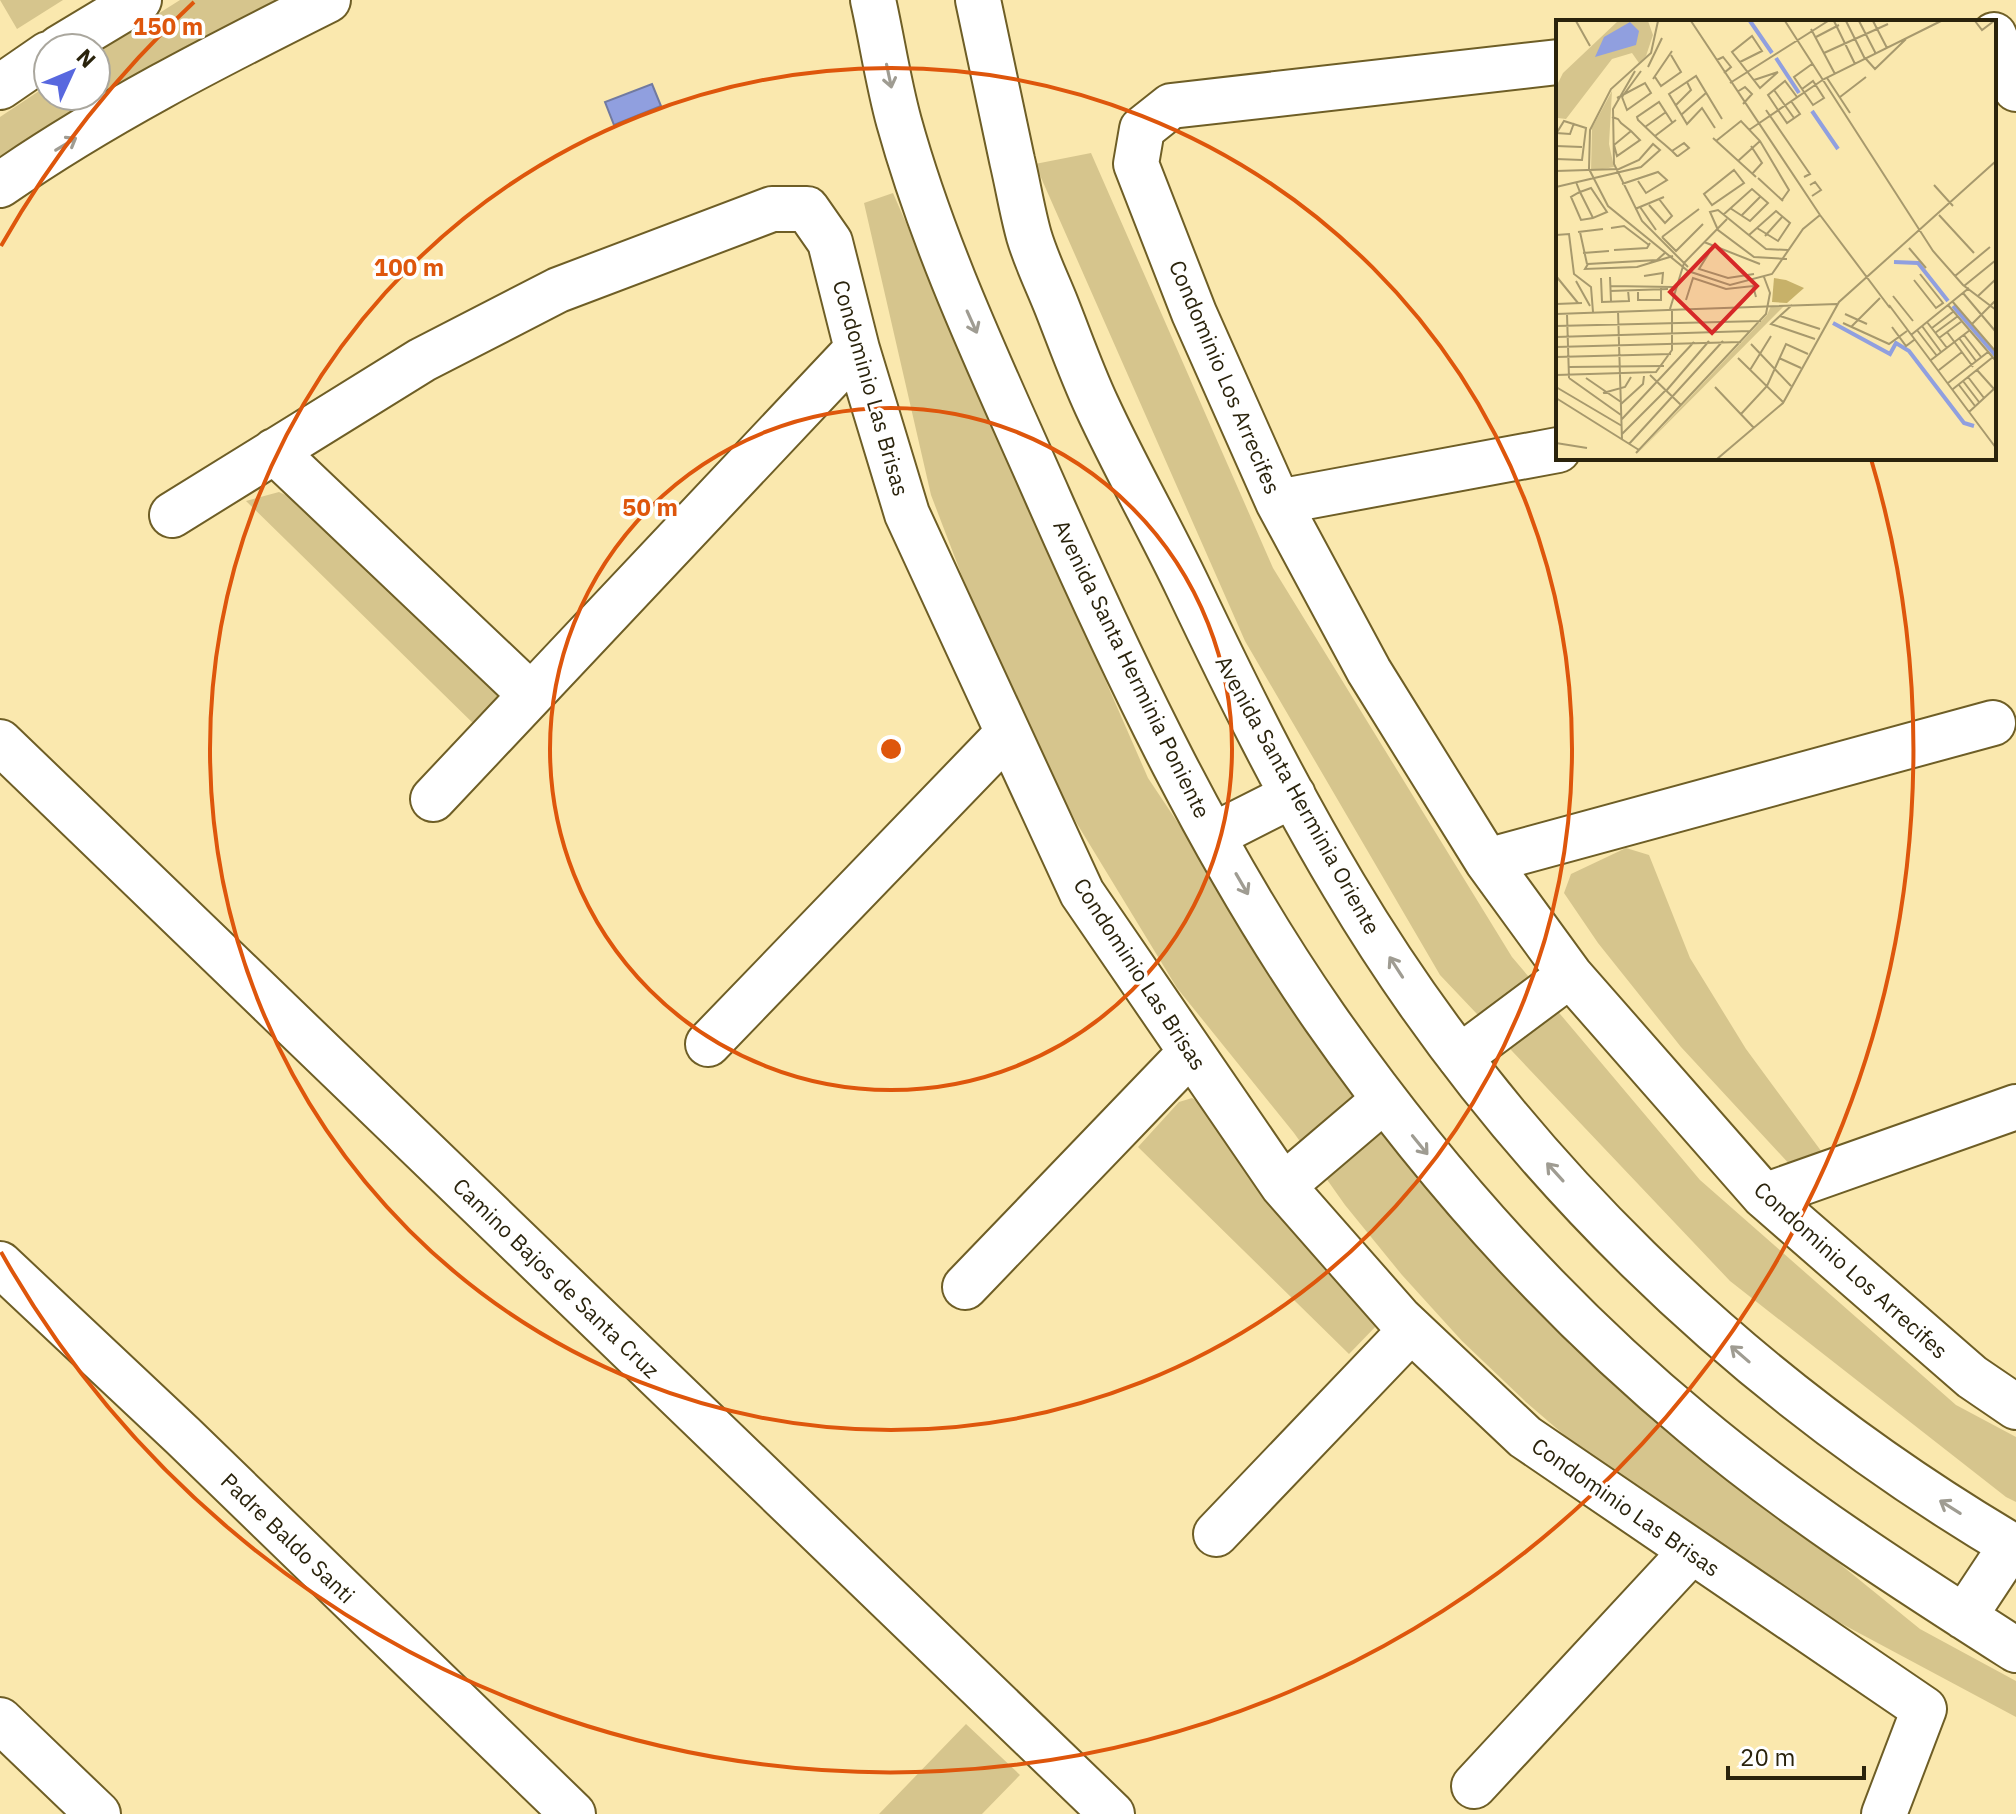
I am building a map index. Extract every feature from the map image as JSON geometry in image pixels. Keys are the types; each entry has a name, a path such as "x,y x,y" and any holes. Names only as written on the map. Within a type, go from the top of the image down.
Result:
{"street":[{"path":"0,185 119,112 328,0"},
{"name":"Avenida Santa Herminia Poniente","path":"873,0 898,120 948,268 1077,563 1156,728 1214,835 1290,964 1384,1100 1455,1187 1529,1270 1608,1348 1680,1412 1792,1502 1870,1557 2016,1650"},
{"name":"Avenida Santa Herminia Oriente","path":"978,0 1029,237 1096,404 1244,704 1344,886 1399,973 1460,1057 1546,1163 1672,1294 1751,1363 1834,1429 1921,1489 2014,1547"},
{"path":"1980,0 1988,20"},
{"path":"81,32 118,5"},
{"path":"1996,40 2016,89"},
{"name":"Condominio Los Arrecifes","path":"1556,62 1171,106 1142,129 1136,164 1194,313 1278,502 1369,671 1487,861 1570,975 1764,1196 1961,1368 2016,1407"},
{"path":"0,87 32,65"},
{"name":"Condominio Las Brisas","path":"172,515 422,360 558,290 772,209 807,209 830,242 857,349 907,514 1082,893 1283,1186 1411,1330 1525,1437 1924,1709 1884,1814"},
{"path":"433,799 857,349"},
{"path":"1278,502 1556,450"},
{"path":"274,451 531,695"},
{"path":"1487,861 1993,723"},
{"path":"708,1044 1008,733"},
{"name":"Camino Bajos de Santa Cruz","path":"0,742 1112,1814"},
{"path":"1214,835 1293,795"},
{"path":"1460,1057 1570,975"},
{"path":"965,1287 1190,1053"},
{"path":"1283,1186 1384,1100"},
{"path":"1764,1196 2016,1107"},
{"name":"Padre Baldo Santi","path":"0,1264 183,1436 573,1814"},
{"path":"1216,1534 1411,1330"},
{"path":"1964,1617 2014,1547"},
{"path":"1474,1786 1691,1552"},
{"path":"0,1720 98,1814"}],"shaded area":[{"path":"0,0 63,0 17,29"},
{"path":"180,0 291,0 112,108 112,43"},
{"path":"32,96 32,112 105,112 0,175 0,117"},
{"path":"1091,153 1273,568 1512,957 1700,1180 1956,1405 2016,1437 2016,1502 1730,1281 1440,975 1245,641 1035,164"},
{"path":"893,193 1148,778 1356,1090 1570,1345 1920,1629 2016,1681 2016,1717 1801,1602 1591,1458 1527,1403 1462,1341 1402,1275 1345,1205 1294,1133 1177,988 1076,822 1031,736 962,576 931,495 864,203"},
{"path":"279,492 301,502 500,696 481,731 246,501"},
{"path":"1626,848 1649,855 1690,958 1746,1049 1827,1159 1793,1168 1681,1047 1598,943 1564,893 1571,874"},
{"path":"1192,1098 1207,1107 1380,1322 1349,1354 1138,1147 1179,1102"},
{"path":"966,1724 1020,1775 982,1814 879,1814"}],"water":[{"path":"652,84 661,106 614,125 605,102"}]}
